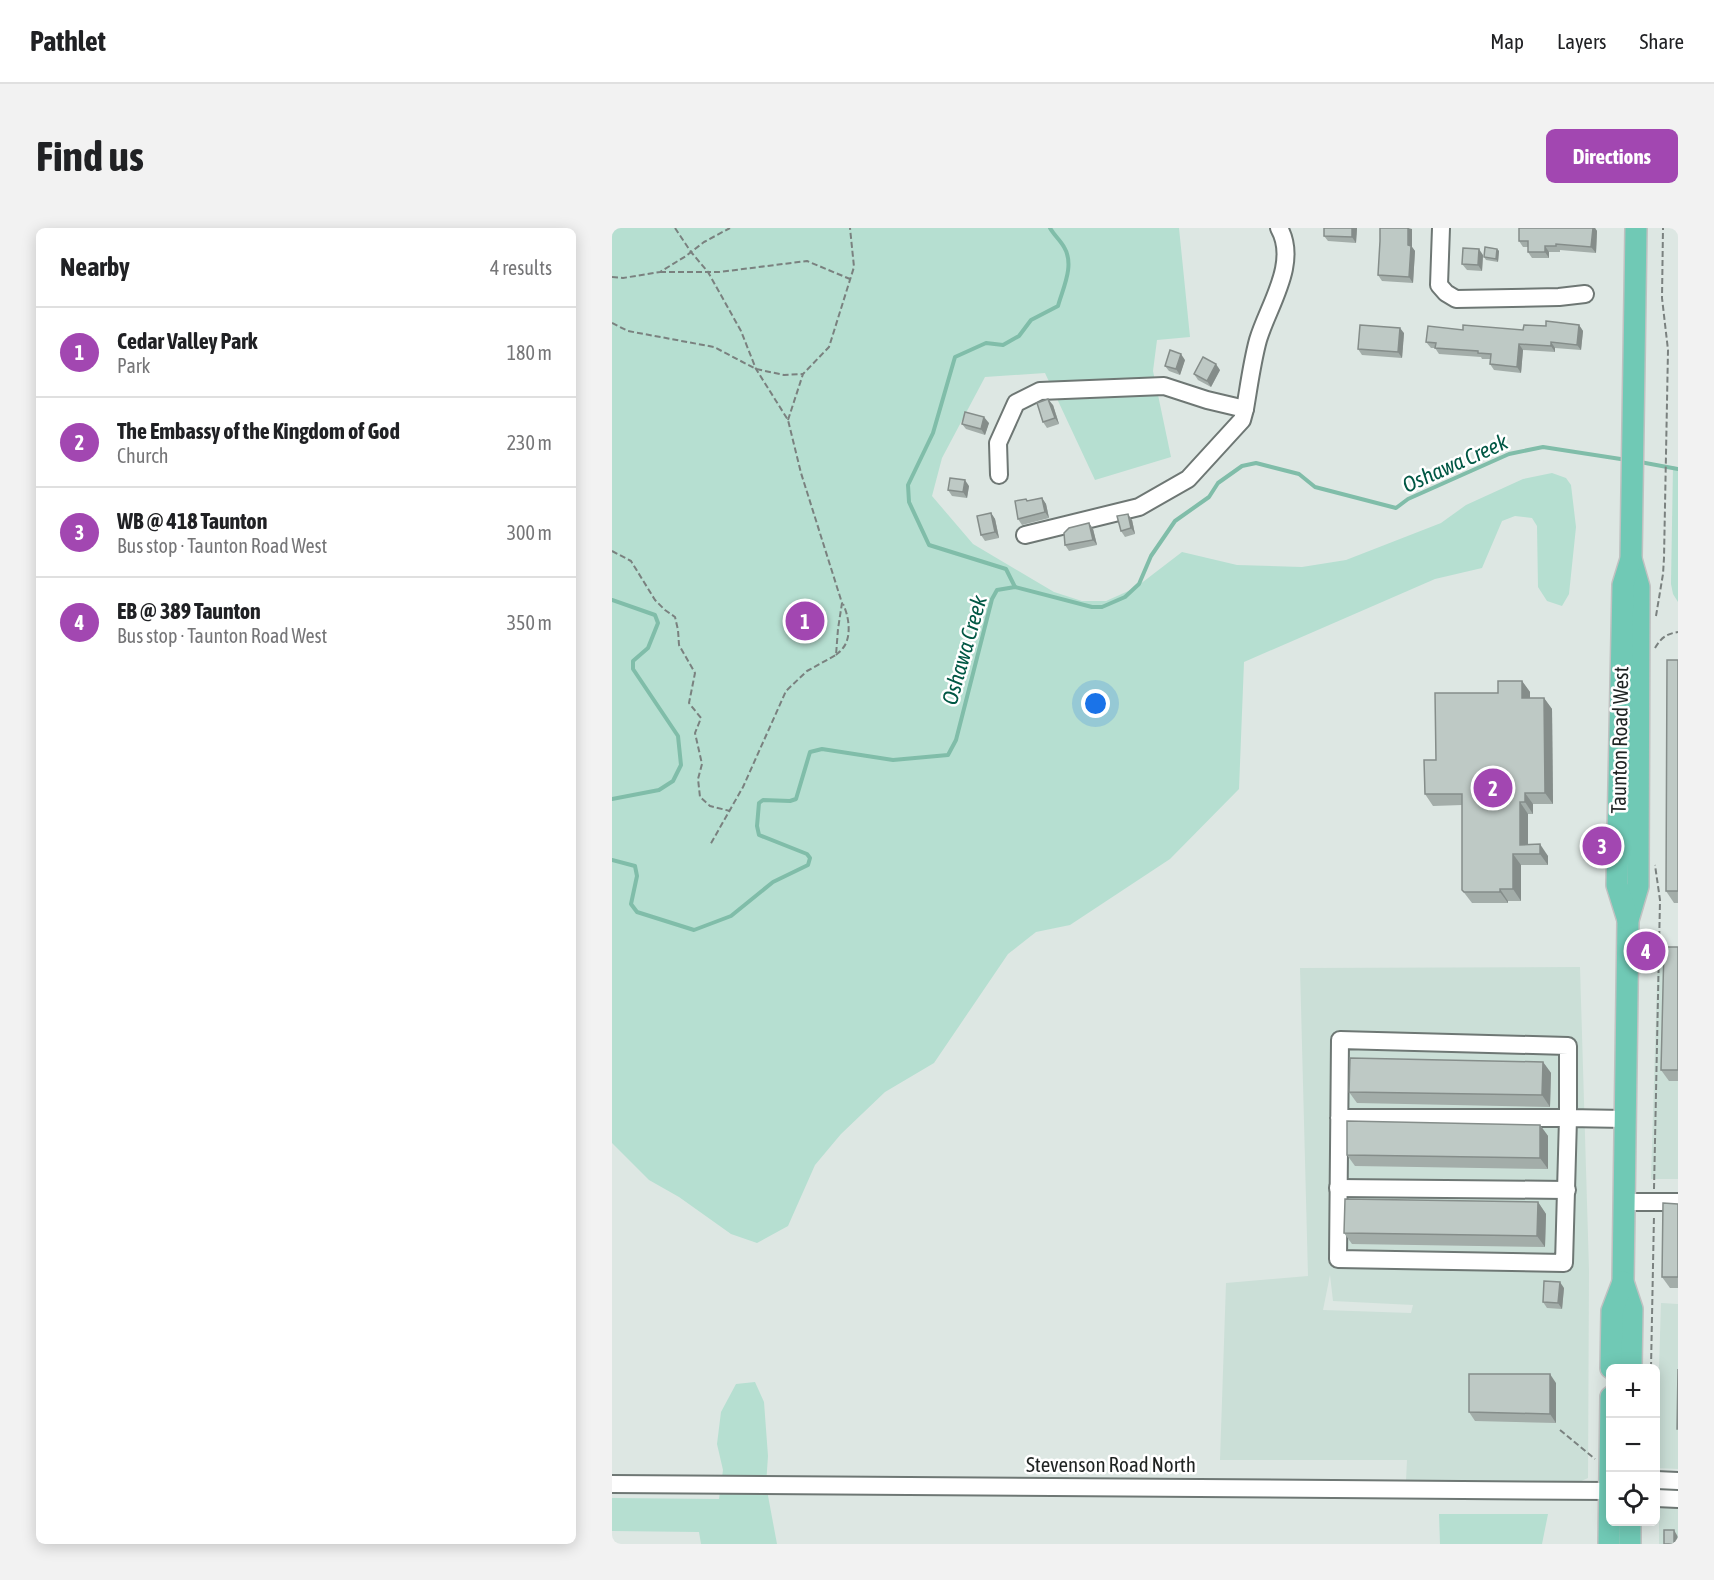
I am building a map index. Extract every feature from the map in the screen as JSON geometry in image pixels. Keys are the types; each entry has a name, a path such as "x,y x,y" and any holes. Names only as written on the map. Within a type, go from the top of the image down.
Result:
{"main road":[{"name":"Taunton Road West","path":"1631,1364 1632,1309 1623,1282 1628,920 1638,886 1639,818 1639,587 1631,559 1636,228"},
{"name":"Taunton Road West","path":"1611,1364 1612,1311 1623,1282"},
{"path":"1610,1472 1611,1418"},
{"path":"1609,1526 1609,1544"},
{"path":"1630,1526 1630,1544"}],"street":[{"path":"1025,535 1139,507 1188,479 1242,420 1259,339 1279,291 1284,263 1284,246 1279,228"},
{"path":"1441,228 1439,285 1456,299 1559,297 1585,294"},
{"path":"999,475 998,443 1016,403 1040,390 1164,386 1245,409"},
{"path":"1340,1040 1568,1046 1568,1119 1564,1263 1338,1259 1340,1040"},
{"path":"1339,1118 1625,1119"},
{"path":"1338,1188 1567,1190"},
{"path":"1624,1202 1678,1202"},
{"path":"1660,1480 1678,1481"},
{"name":"Stevenson Road North","path":"612,1484 1606,1491"},
{"path":"1660,1498 1678,1499"}],"path":[{"path":"675,228 708,272 741,331 756,369 788,420 801,473 842,603 848,613 848,633 844,647 836,655 807,671 786,691 743,787 710,845"},
{"path":"660,272 704,242 730,228"},
{"path":"788,420 803,374 829,347 854,267 850,228"},
{"path":"1656,622 1664,558 1668,350 1662,298 1662,228"},
{"path":"612,277 623,278 660,272 719,272 807,261 850,279"},
{"path":"612,323 628,331 714,347 756,369 784,375 803,374"},
{"path":"612,551 631,561 655,600 675,617 680,645 695,673 689,703 701,718 694,733 702,764 698,779 700,796 710,806 730,811"},
{"path":"836,655 842,603"},
{"path":"1655,639 1655,648 1661,638 1678,632"},
{"path":"1651,1364 1660,900 1654,861"},
{"path":"1560,1430 1595,1459"}],"shaded area":[{"path":"1658,951 1678,952 1678,1179 1651,1179"},
{"path":"1580,967 1589,1270 1588,1478 1577,1483 1406,1481 1407,1460 1220,1460 1226,1283 1308,1276 1300,968","holes":["1330,1275 1333,1301 1413,1305 1411,1313 1323,1310"]},
{"path":"1661,1303 1678,1304 1678,1469 1660,1468"},
{"path":"1660,1505 1678,1505 1678,1544 1659,1544"}],"green space":[{"path":"612,228 1179,228 1190,337 1157,340 1153,371 1171,457 1095,480 1045,373 985,377 942,458 932,496 973,544 1054,592 1082,601 1106,601 1135,588 1182,552 1237,565 1302,567 1346,560 1441,523 1466,505 1523,479 1552,473 1566,478 1571,485 1576,527 1569,594 1562,606 1547,601 1538,587 1537,526 1532,518 1515,516 1502,521 1482,568 1435,579 1244,662 1239,789 1170,859 1070,925 1036,932 1008,954 934,1063 885,1092 841,1134 815,1165 788,1226 757,1243 731,1234 679,1197 649,1180 612,1143"},
{"path":"1673,466 1678,468 1678,602 1671,584"},
{"path":"755,1382 764,1402 768,1456 766,1485 777,1544 701,1544 699,1532 612,1531 612,1498 719,1499 723,1470 717,1444 721,1412 736,1384"},
{"path":"1439,1514 1548,1514 1542,1544 1440,1544"}],"building":[{"path":"1324,228 1352,228 1352,237 1324,236"},
{"path":"1380,228 1408,228 1408,245 1411,246 1409,277 1378,275"},
{"path":"1519,228 1593,228 1591,247 1556,244 1556,246 1545,246 1545,252 1528,252 1528,241 1519,241"},
{"path":"1485,247 1497,249 1496,259 1484,257"},
{"path":"1463,248 1479,249 1478,265 1462,264"},
{"path":"1546,321 1579,325 1577,345 1551,342 1551,346 1519,344 1517,367 1490,364 1491,354 1435,348 1436,343 1426,342 1428,326 1463,330 1463,325 1523,330 1524,325 1546,326"},
{"path":"1360,325 1400,328 1398,352 1358,349"},
{"path":"1170,350 1181,354 1176,369 1165,366"},
{"path":"1203,357 1216,364 1207,381 1194,374"},
{"path":"1048,399 1055,418 1043,422 1037,403"},
{"path":"965,412 984,417 981,429 962,424"},
{"path":"950,478 965,480 963,492 948,490"},
{"path":"1042,498 1045,512 1018,519 1015,501"},
{"path":"991,513 995,532 981,535 977,516"},
{"path":"1128,514 1131,528 1121,531 1117,516"},
{"path":"1089,523 1093,540 1065,545 1064,533 1069,528"},
{"path":"1667,660 1678,660 1678,891 1666,891"},
{"path":"1498,681 1522,681 1522,698 1544,698 1545,793 1525,793 1525,802 1520,802 1520,845 1540,844 1540,854 1513,854 1513,889 1500,889 1500,892 1464,892 1462,890 1462,794 1425,794 1424,760 1436,760 1435,693 1498,693"},
{"path":"1664,947 1678,947 1678,1070 1661,1070"},
{"path":"1350,1058 1543,1062 1542,1095 1349,1092"},
{"path":"1347,1121 1540,1125 1540,1158 1347,1155"},
{"path":"1345,1199 1538,1202 1537,1236 1344,1233"},
{"path":"1663,1203 1678,1204 1678,1277 1662,1277"},
{"path":"1544,1281 1560,1282 1558,1303 1543,1302"},
{"path":"1678,1369 1678,1429 1677,1429"},
{"path":"1469,1374 1550,1374 1550,1414 1469,1412"},
{"path":"1664,1530 1674,1530 1674,1544 1664,1544"}],"waterway":[{"path":"1015,587 1006,569 929,545 909,502 908,485 933,433 955,357 986,343 1003,345 1019,336 1031,320 1058,306 1067,276 1068,261 1064,247 1050,228"},
{"name":"Oshawa Creek","path":"612,860 635,866 637,876 631,904 637,912 694,930 731,916 773,882 808,865 810,858 807,854 759,835 757,826 759,803 763,800 790,801 796,799 810,752 822,749 893,760 948,755 956,740 992,599 997,590 1015,587 1092,607 1102,607 1125,597 1139,584 1151,556 1175,521 1209,497 1218,483 1242,466 1256,463 1299,474 1315,487 1396,508 1408,499 1509,454 1543,447 1627,460"},
{"name":"Oshawa Creek","path":"1640,462 1678,469"},
{"name":"Oshawa Creek","path":"612,600 655,615 658,623 648,648 633,661 633,669 678,736 681,765 673,781 659,790 612,799"}],"place":[{"name":"Cedar Valley Park","path":"805,621"},
{"name":"The Embassy of the Kingdom of God","path":"1493,788"},
{"name":"WB @ 418 Taunton","path":"1602,846"},
{"name":"EB @ 389 Taunton","path":"1646,951"}]}
